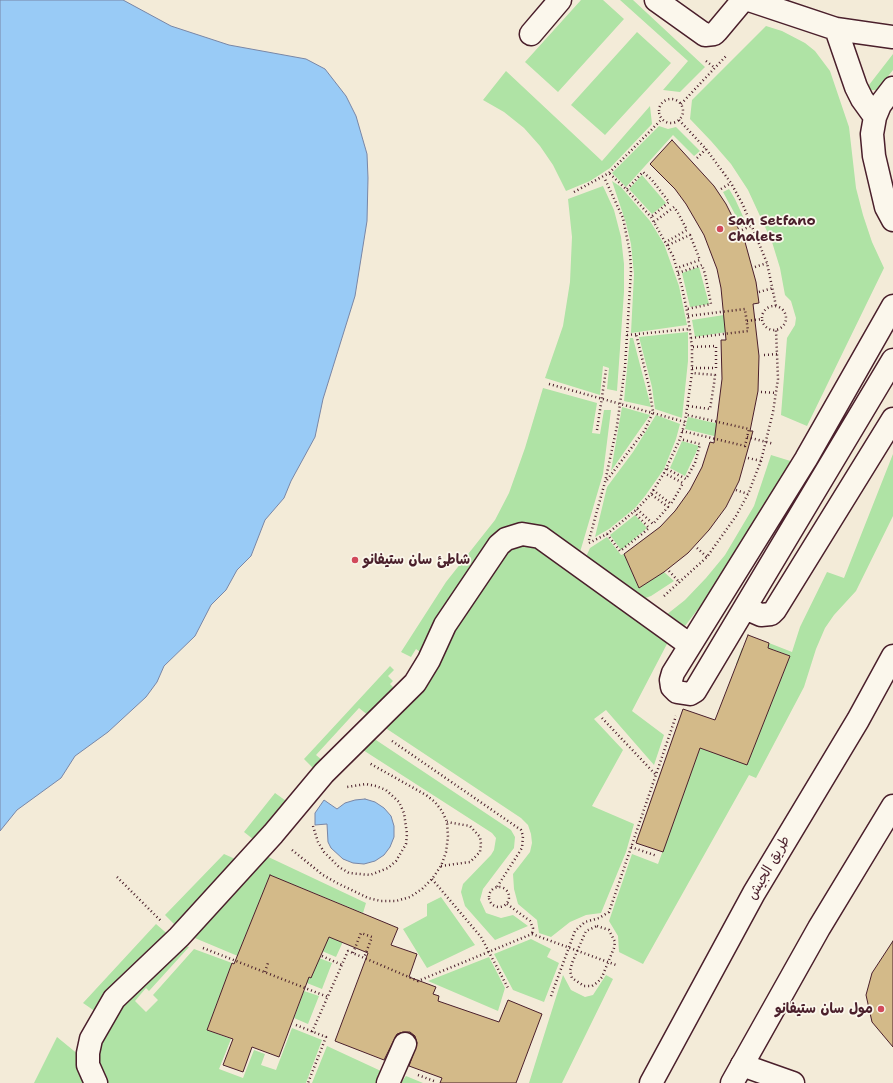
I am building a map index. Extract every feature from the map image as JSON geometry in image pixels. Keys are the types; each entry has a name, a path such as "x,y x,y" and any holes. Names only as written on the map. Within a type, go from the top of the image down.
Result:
{"main road":[{"path":"531,34 560,0"},
{"path":"656,0 702,33 709,35 717,31 743,0"},
{"path":"749,0 836,29 893,37"},
{"path":"836,29 856,87 862,100 875,117"},
{"path":"893,88 880,105 875,117 872,134 874,156 886,207 893,220"},
{"path":"892,363 695,691 690,694 683,695 677,692 672,687 671,680 673,673 806,459 893,306"},
{"path":"745,608 760,615 771,614 775,610 893,419"},
{"path":"96,1083 88,1065 88,1053 91,1039 105,1012 125,988 179,937 273,834 324,773 422,673 445,625 499,544 506,539 522,534 540,537 580,568 690,645"},
{"name":"طريق الجيش","path":"651,1083 754,893 858,720 893,656"},
{"path":"793,1083 737,1074 819,928 887,830 893,806"},
{"path":"388,1083 405,1044"}],"path":[{"path":"671,99 678,101 683,108 682,117 671,123 662,119 659,113 661,105 671,99"},
{"path":"574,192 609,173 662,119"},
{"path":"679,120 706,149 731,183 753,225 767,263 776,306"},
{"path":"697,158 706,149"},
{"path":"626,189 643,172 652,180 669,202 651,217"},
{"path":"588,543 607,534 634,512 651,494 667,469 680,440 685,422 692,373 690,329 687,309 677,268 667,244 651,217 626,189 609,173"},
{"path":"580,568 605,482 620,403 627,335 630,253 623,218 604,177"},
{"path":"721,189 731,183"},
{"path":"654,222 674,207 678,213 687,230 667,244"},
{"path":"742,230 753,225"},
{"path":"667,244 690,235 700,260 677,268"},
{"path":"755,267 767,263"},
{"path":"678,273 702,264 706,274 711,304 687,309"},
{"path":"759,292 772,288"},
{"path":"776,306 783,309 786,316 783,326 776,330 766,326 762,319 764,310 776,306"},
{"path":"688,316 745,309 747,321 748,331 691,338"},
{"path":"747,321 762,319"},
{"path":"627,335 690,329"},
{"path":"643,613 680,583 707,557 725,533 748,494 766,442 776,393 778,354 776,330"},
{"path":"605,482 645,430 653,412 636,334"},
{"path":"692,347 716,346 716,368 692,368"},
{"path":"764,355 778,354"},
{"path":"597,430 606,370"},
{"path":"688,406 710,409 714,384 715,375 692,373"},
{"path":"549,384 685,422"},
{"path":"761,392 776,393"},
{"path":"682,431 745,446 749,429 686,415"},
{"path":"747,437 774,444"},
{"path":"667,469 686,479 695,463 700,444 680,440"},
{"path":"748,458 760,461"},
{"path":"653,490 671,504 683,483 664,473"},
{"path":"736,490 748,494"},
{"path":"637,509 653,524 668,507 651,494"},
{"path":"607,534 620,551 642,534 649,528 634,512"},
{"path":"697,548 707,557"},
{"path":"669,571 680,583"},
{"path":"551,996 575,931 585,922 603,917 609,912 683,695"},
{"path":"602,718 656,774"},
{"path":"370,726 521,830 523,836 522,848 497,887 489,894 489,900 492,904 497,907 502,907 507,904 510,898 509,892 504,888 497,887"},
{"path":"273,834 323,875 368,898 381,901 396,901 410,897 422,889 432,879 446,852 448,837 447,822 439,806 426,795 375,765 369,763 362,764"},
{"path":"366,784 376,786 394,796 404,813 407,834 406,844 396,861 388,868 370,875 350,873 339,867 330,860 318,842 308,793 366,784"},
{"path":"440,866 470,862 480,852 480,837 470,826 447,822"},
{"path":"631,847 658,856"},
{"path":"117,877 179,937 328,997"},
{"path":"432,879 481,937 490,950 508,988"},
{"path":"507,904 530,921 533,928 532,934"},
{"path":"597,926 604,927 609,930 615,942 608,963 598,982 592,986 584,986 572,978 570,971 576,950 586,930 597,926"},
{"path":"353,953 361,933 372,937 364,958"},
{"path":"312,1032 348,951 418,981 490,950 532,934 616,965"},
{"path":"322,956 342,965"},
{"path":"265,972 268,963"},
{"path":"296,1025 326,1037 308,1083"}],"green space":[{"path":"581,0 603,0 624,19 558,92 525,62"},
{"path":"620,0 633,0 705,67 680,92 663,90 688,61"},
{"path":"766,26 782,31 805,43 815,51 830,71 849,127 856,188 863,215 872,242 884,268 807,426 781,415 787,338 795,325 796,318 791,301 785,295 780,268 772,242 748,190 731,164 690,119 692,100"},
{"path":"637,32 671,63 605,135 571,105"},
{"path":"893,54 893,70 877,90 870,90 869,85"},
{"path":"506,71 602,161 650,106 652,124 610,168 590,181 566,191 553,165 540,146 524,128 504,112 483,100"},
{"path":"659,126 668,129 676,127 700,151 694,156 673,135 626,187 612,173"},
{"path":"642,175 666,203 652,214 629,189"},
{"path":"612,181 621,187 650,221 664,244 679,286 687,325 631,333 634,274 631,244 626,223"},
{"path":"603,186 614,210 621,237 624,264 624,292 617,391 607,389 609,368 603,366 600,395 545,378 563,326 570,282 572,237 568,199"},
{"path":"729,189 747,225 742,227 723,192"},
{"path":"699,267 709,304 690,307 682,273"},
{"path":"743,312 745,329 695,337 692,320"},
{"path":"688,332 688,361 682,418 655,409 652,387 639,337"},
{"path":"630,338 633,338 651,407 624,401"},
{"path":"543,388 597,403 592,433 600,434 604,410 611,410 603,474 578,559 527,528 423,654 416,649 411,657 401,652 446,582 495,520 509,493 525,448"},
{"path":"622,407 650,415 611,471"},
{"path":"656,415 680,424 676,439 664,469 635,508 609,529 595,537 607,487 633,452"},
{"path":"688,417 746,430 743,443 685,429"},
{"path":"682,441 699,446 685,476 670,468"},
{"path":"893,454 893,516 856,591 834,615 825,628 816,649 804,687 756,778 749,775 643,964 619,952 618,936 609,921 632,854 658,864 700,748 747,764 790,656 772,649 762,675 736,664 742,648 764,656 769,643 792,652 800,627 827,572 844,578"},
{"path":"771,455 797,463 716,586 681,631 661,619 685,600 725,555 754,506"},
{"path":"635,515 647,528 621,550 610,535"},
{"path":"607,537 621,555 624,554 639,588 664,572 674,581 651,596 640,600 585,559 590,548"},
{"path":"530,540 668,642 632,711 664,735 654,765 606,710 594,719 623,750 592,806 634,824 626,852 601,913 586,915 570,922 551,937 539,933 537,920 518,904 514,889 513,874 530,852 532,843 528,825 521,818 387,729 385,725 439,653 503,553"},
{"path":"390,666 394,670 388,676 393,681 390,684 394,688 369,716 359,708 316,755 322,760 345,735 349,738 294,798 291,794 314,769 304,759"},
{"path":"373,738 511,830 515,837 514,848 483,889 480,900 486,913 501,918 513,915 528,926 495,940 465,906 461,892 463,884 491,855 494,850 496,838 492,833 363,750"},
{"path":"275,793 289,803 258,843 244,832"},
{"path":"224,854 242,862 178,928 165,915"},
{"path":"262,854 366,903 363,913 270,875 240,949 264,967 190,936"},
{"path":"441,897 475,945 427,968 403,929 427,916 427,904"},
{"path":"335,918 351,924 336,957 322,951"},
{"path":"156,924 171,937 99,1014 83,1003"},
{"path":"531,939 551,949 547,957 559,963 544,1002 513,990 494,954"},
{"path":"181,944 189,947 149,991 146,988 135,1001 146,1012 158,1000 153,995 194,949 232,963 207,1030 231,1039 219,1069 243,1078 254,1050 265,1054 261,1065 276,1070 292,1028 322,1040 306,1083 102,1083 95,1073 101,1036 114,1012"},
{"path":"489,957 505,988 498,1011 428,981"},
{"path":"319,958 332,963 322,989 269,968 271,962 311,978"},
{"path":"563,975 571,990 585,997 593,995 606,975 613,979 562,1083 529,1083"},
{"path":"304,991 319,996 308,1024 294,1018"},
{"path":"57,1037 79,1055 87,1083 34,1083"},
{"path":"327,1046 381,1071 377,1083 312,1083"},
{"path":"406,1076 423,1083 401,1083"}],"water":[{"path":"0,0 123,0 171,26 229,45 306,59 325,69 346,96 356,116 367,154 368,178 367,221 355,296 323,399 315,437 291,481 284,498 265,520 251,556 237,570 226,590 211,605 195,636 164,666 157,682 146,697 108,732 75,756 61,778 17,810 0,831"},
{"path":"365,799 375,802 384,808 391,816 394,826 394,837 390,847 384,855 375,861 364,864 353,863 343,859 331,848 328,842 327,824 315,825 315,813 324,800 337,809 345,803"}],"building":[{"path":"672,140 714,186 726,204 745,242 756,282 759,303 753,304 759,356 758,391 750,431 753,431 739,481 726,507 709,530 688,553 664,572 639,588 624,554 660,527 675,511 690,490 702,467 710,442 714,443 722,379 721,340 726,340 721,288 717,269 704,235 686,204 675,189 650,164"},
{"path":"748,635 769,643 768,648 790,656 747,765 700,748 663,852 636,843 683,709 715,720"},
{"path":"270,875 398,928 391,945 417,954 409,977 436,987 433,994 439,996 438,1001 499,1022 508,1000 542,1014 516,1083 440,1083 442,1078 409,1066 417,1043 415,1036 410,1032 397,1034 384,1060 335,1041 368,953 329,937 311,978 309,977 279,1057 252,1047 243,1072 223,1065 233,1039 207,1030 232,963 234,964"},
{"name":"مول سان ستيفانو","path":"893,941 893,1047 872,1022 866,995 872,973"}],"place":[{"name":"San Setfano Chalets","path":"720,229"},
{"name":"شاطئ سان ستيفانو","path":"355,560"},
{"name":"مول سان ستيفانو","path":"881,1009"}]}
